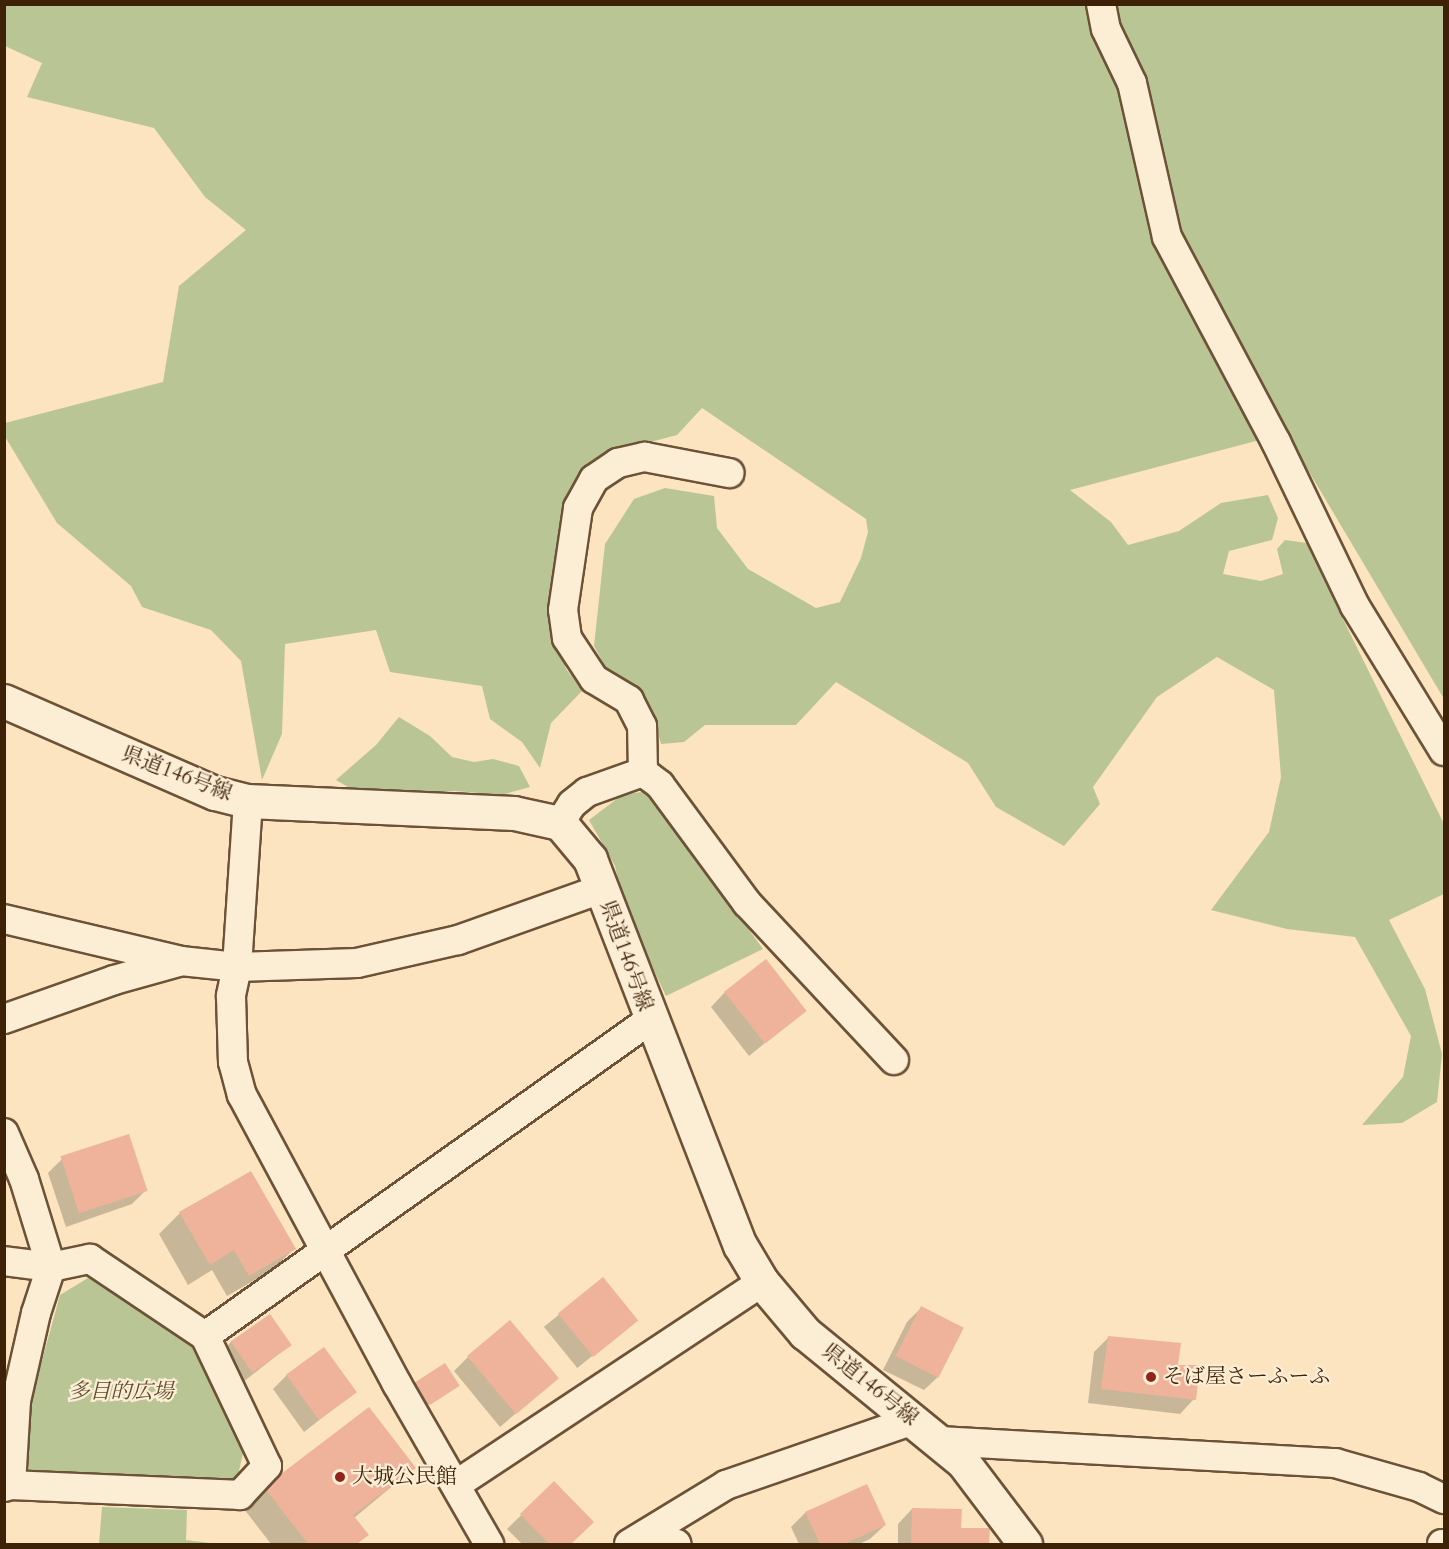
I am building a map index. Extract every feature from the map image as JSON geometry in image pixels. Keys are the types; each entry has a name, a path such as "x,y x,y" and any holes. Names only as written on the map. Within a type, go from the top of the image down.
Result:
{"main road":[{"name":"県道146号線","path":"4,701 216,793 248,801 514,813 560,824 590,858 650,1020 740,1245 762,1282 806,1334 940,1441 970,1471 1025,1545"}],"street":[{"path":"1101,4 1106,29 1132,83 1167,237 1276,442 1355,606 1444,751"},
{"path":"643,772 642,726 629,700 594,679 567,638 563,610 578,508 594,479 618,464 645,457 729,473"},
{"path":"560,824 572,804 587,792 643,772"},
{"path":"643,772 660,785 747,903 894,1060"},
{"path":"248,801 237,967 231,996 233,1062 242,1095 328,1249 397,1384 457,1484 489,1545"},
{"path":"4,919 181,962 237,967 357,963 458,940 601,889"},
{"path":"4,1019 103,983 181,962"},
{"path":"205,1336 650,1020"},
{"path":"4,1133 24,1179 51,1267 36,1313 16,1401 8,1486 240,1495 267,1466 205,1336 90,1259 51,1267 4,1262"},
{"path":"457,1484 762,1282"},
{"path":"638,1539 726,1485 914,1420"},
{"path":"940,1441 1335,1463 1419,1487 1444,1499"},
{"path":"638,1539 676,1545"}],"green space":[{"path":"5,4 1444,5 1444,699 1286,433 1070,490 1111,522 1128,545 1179,531 1221,503 1268,495 1278,518 1272,540 1229,551 1223,574 1261,581 1283,574 1277,549 1285,540 1314,544 1337,607 1444,824 1444,894 1389,920 1425,989 1442,1054 1437,1102 1402,1123 1362,1125 1403,1077 1411,1036 1355,937 1287,929 1211,910 1269,832 1281,777 1274,690 1217,657 1157,697 1093,787 1100,804 1064,846 996,807 968,763 836,682 796,725 705,725 684,742 661,744 651,707 611,677 594,646 605,544 634,499 665,488 714,496 717,528 748,569 816,608 840,602 861,558 868,532 866,519 702,408 677,435 620,450 577,480 559,553 551,614 566,669 583,690 551,723 540,768 522,742 490,719 482,686 390,672 376,630 285,644 282,734 262,780 241,661 211,630 142,607 131,586 57,523 4,435 5,423 163,382 179,286 246,230 205,197 154,128 27,97 42,63 5,46"},
{"path":"399,717 430,736 452,757 474,762 493,759 519,766 530,787 501,795 456,791 411,793 355,791 336,780 376,745"},
{"path":"648,791 763,949 666,996 625,909 615,866 589,820 622,795"},
{"name":"多目的広場","path":"88,1278 124,1293 190,1337 244,1449 236,1484 25,1474 32,1397 60,1295"},
{"path":"102,1507 187,1510 186,1540 218,1544 99,1544"}],"building":[{"path":"766,959 807,1011 765,1044 724,992"},
{"path":"129,1134 148,1191 79,1213 61,1156"},
{"path":"251,1171 296,1249 249,1276 234,1250 210,1265 179,1212"},
{"path":"603,1277 638,1321 593,1357 558,1314"},
{"path":"921,1306 964,1328 938,1378 896,1356"},
{"path":"270,1314 292,1345 252,1373 231,1342"},
{"path":"510,1320 559,1378 516,1414 467,1356"},
{"name":"そば屋さーふーふ","path":"1108,1336 1181,1343 1178,1365 1200,1365 1196,1400 1101,1389"},
{"path":"324,1347 357,1392 319,1420 286,1375"},
{"path":"445,1363 460,1386 430,1405 415,1383"},
{"name":"大城公民館","path":"369,1407 416,1468 353,1515 369,1535 356,1544 308,1544 264,1487"},
{"path":"554,1481 594,1522 571,1544 549,1544 520,1514"},
{"path":"867,1484 886,1525 844,1544 820,1544 805,1512"},
{"path":"912,1508 962,1509 961,1528 990,1528 989,1544 911,1544"}],"place":[{"name":"そば屋さーふーふ","path":"1151,1377"},
{"name":"大城公民館","path":"340,1477"}]}
